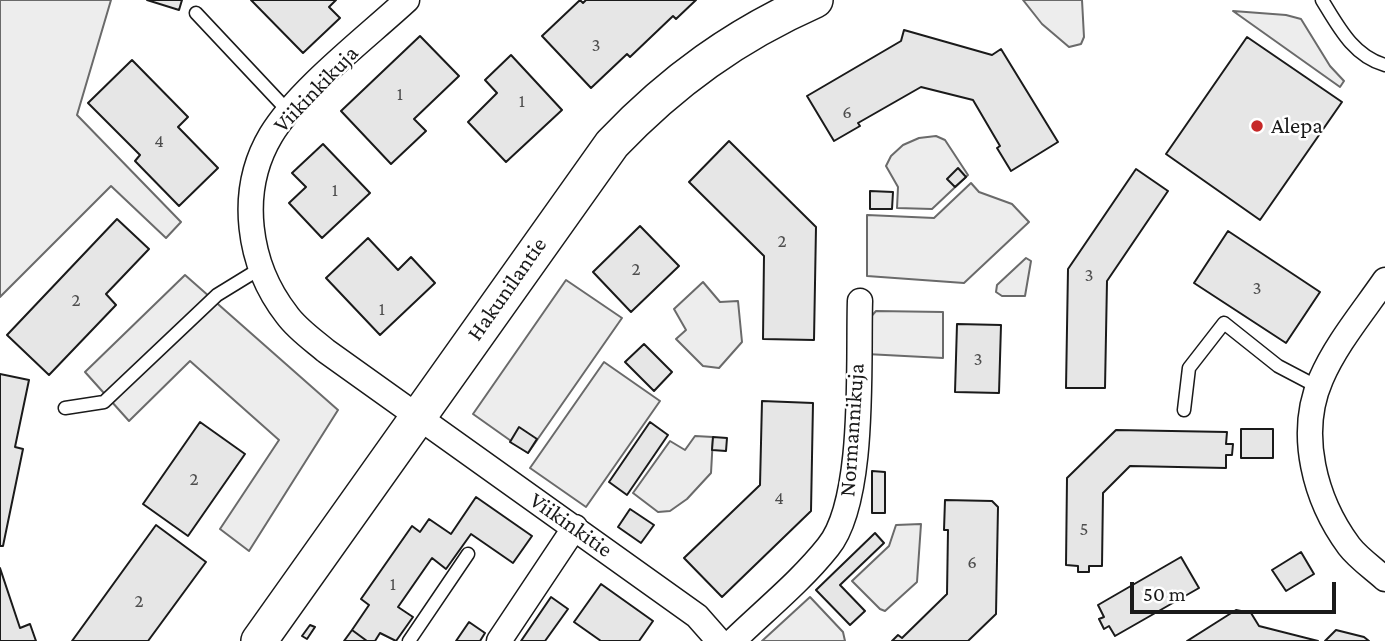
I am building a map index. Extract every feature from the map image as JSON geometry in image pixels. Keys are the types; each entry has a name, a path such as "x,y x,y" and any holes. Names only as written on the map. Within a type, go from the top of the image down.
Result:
{"street":[{"name":"Viikinkikuja","path":"407,0 289,112 271,136 257,171 249,211 254,252 270,292 288,318 326,351 418,415"},
{"name":"Hakunilantie","path":"259,641 612,144 682,77 773,18 816,0"},
{"path":"1383,286 1343,340 1318,387 1308,428 1318,481 1329,513 1351,548 1385,579"},
{"name":"Normannikuja","path":"733,641 829,546 842,525 854,471 860,301"},
{"name":"Viikinkitie","path":"418,415 696,615 719,641"},
{"path":"499,641 575,527"}],"lane":[{"path":"1322,0 1350,43 1365,56 1385,65"},
{"path":"196,13 289,112"},
{"path":"65,408 104,402 217,295 261,268"},
{"path":"1184,410 1189,368 1224,323 1278,366 1318,387"},
{"path":"409,641 468,554"}],"shaded area":[{"path":"0,0 111,0 77,115 181,222 166,238 111,186 0,297"},
{"path":"1023,0 1082,0 1084,37 1081,44 1069,47 1042,24"},
{"path":"1233,11 1286,15 1301,19 1330,66 1344,81 1340,87"},
{"path":"936,136 945,140 968,175 932,209 897,208 898,187 886,166 891,156 903,145 919,138"},
{"path":"971,183 979,192 1012,204 1029,222 964,283 867,276 867,215 934,218"},
{"path":"1026,258 1031,261 1025,296 1002,296 996,292 997,285"},
{"path":"185,275 338,410 249,551 220,529 279,440 190,361 129,421 85,372"},
{"path":"566,280 622,318 528,453 473,414"},
{"path":"703,282 720,302 738,301 742,342 719,368 703,366 676,339 686,330 674,309"},
{"path":"876,311 943,312 943,358 866,354 868,320"},
{"path":"604,362 660,401 586,507 530,468"},
{"path":"695,436 713,437 711,473 687,499 670,511 658,512 633,493 670,441 685,450"},
{"path":"921,524 917,582 885,611 880,609 852,581 889,546 896,525"},
{"path":"810,597 843,632 845,641 762,641"}],"building":[{"path":"147,0 182,0 179,10"},
{"path":"251,0 336,0 329,7 340,18 303,53"},
{"path":"580,0 583,3 586,0 696,0 676,19 673,16 630,57 627,54 591,88 542,36"},
{"path":"904,30 992,55 1001,49 1058,142 1011,171 973,100 921,87 858,123 860,126 834,141 807,96 901,41"},
{"path":"420,36 459,76 414,119 426,131 391,164 341,111"},
{"path":"1247,37 1342,102 1260,220 1166,154"},
{"path":"511,55 562,110 506,162 468,122 497,93 485,80"},
{"path":"132,60 188,117 178,127 218,168 179,206 135,161 140,155 88,103"},
{"path":"729,141 816,227 814,340 763,339 764,256 689,182"},
{"path":"323,144 370,193 322,238 289,203 306,187 292,173"},
{"path":"958,168 966,177 955,187 947,179"},
{"path":"1136,169 1168,191 1107,281 1105,388 1066,388 1068,269"},
{"path":"870,191 893,192 892,209 870,209"},
{"path":"117,219 149,249 106,294 116,305 49,375 7,335"},
{"path":"640,226 679,266 631,312 593,272"},
{"path":"1228,231 1320,292 1286,343 1194,283"},
{"path":"368,238 398,270 411,257 435,283 380,335 326,278"},
{"path":"957,324 1001,325 999,393 955,392"},
{"path":"644,344 672,372 654,391 625,362"},
{"path":"0,374 29,380 15,447 23,449 3,546 0,546"},
{"path":"762,401 813,403 811,511 722,597 684,558 760,485"},
{"path":"200,422 245,454 188,536 143,504"},
{"path":"650,422 668,435 627,495 609,482"},
{"path":"519,427 537,439 528,453 510,442"},
{"path":"1241,429 1273,429 1273,458 1241,458"},
{"path":"1116,430 1227,432 1226,444 1233,444 1232,455 1226,455 1226,468 1130,466 1103,493 1102,566 1089,566 1089,572 1078,572 1078,566 1066,565 1067,478"},
{"path":"713,437 727,438 726,451 712,450"},
{"path":"872,471 885,472 885,513 872,513"},
{"path":"476,497 532,536 513,563 471,534 446,569 432,558 398,607 413,617 396,641 380,633 375,641 367,641 352,630 369,605 361,599 412,526 420,532 429,519 451,534"},
{"path":"945,500 992,501 998,507 996,614 968,641 892,641 898,635 902,638 947,594 948,530 944,530"},
{"path":"630,509 654,525 641,543 618,527"},
{"path":"156,525 206,562 148,641 72,641"},
{"path":"875,533 884,543 840,585 865,611 850,625 816,590"},
{"path":"1301,552 1314,574 1286,591 1272,570"},
{"path":"1181,557 1199,588 1115,636 1109,626 1104,629 1099,619 1104,617 1098,605"},
{"path":"0,568 20,628 30,624 36,641 0,641"},
{"path":"601,584 653,621 639,641 601,641 574,622"},
{"path":"551,597 568,609 545,641 521,641"},
{"path":"1236,610 1251,613 1259,626 1318,641 1187,641"},
{"path":"469,622 485,633 480,641 456,641"},
{"path":"310,625 315,627 307,639 302,636"},
{"path":"352,630 367,641 344,641"},
{"path":"1336,630 1364,637 1369,641 1325,641"}],"place":[{"name":"Alepa","path":"1257,126"}]}
